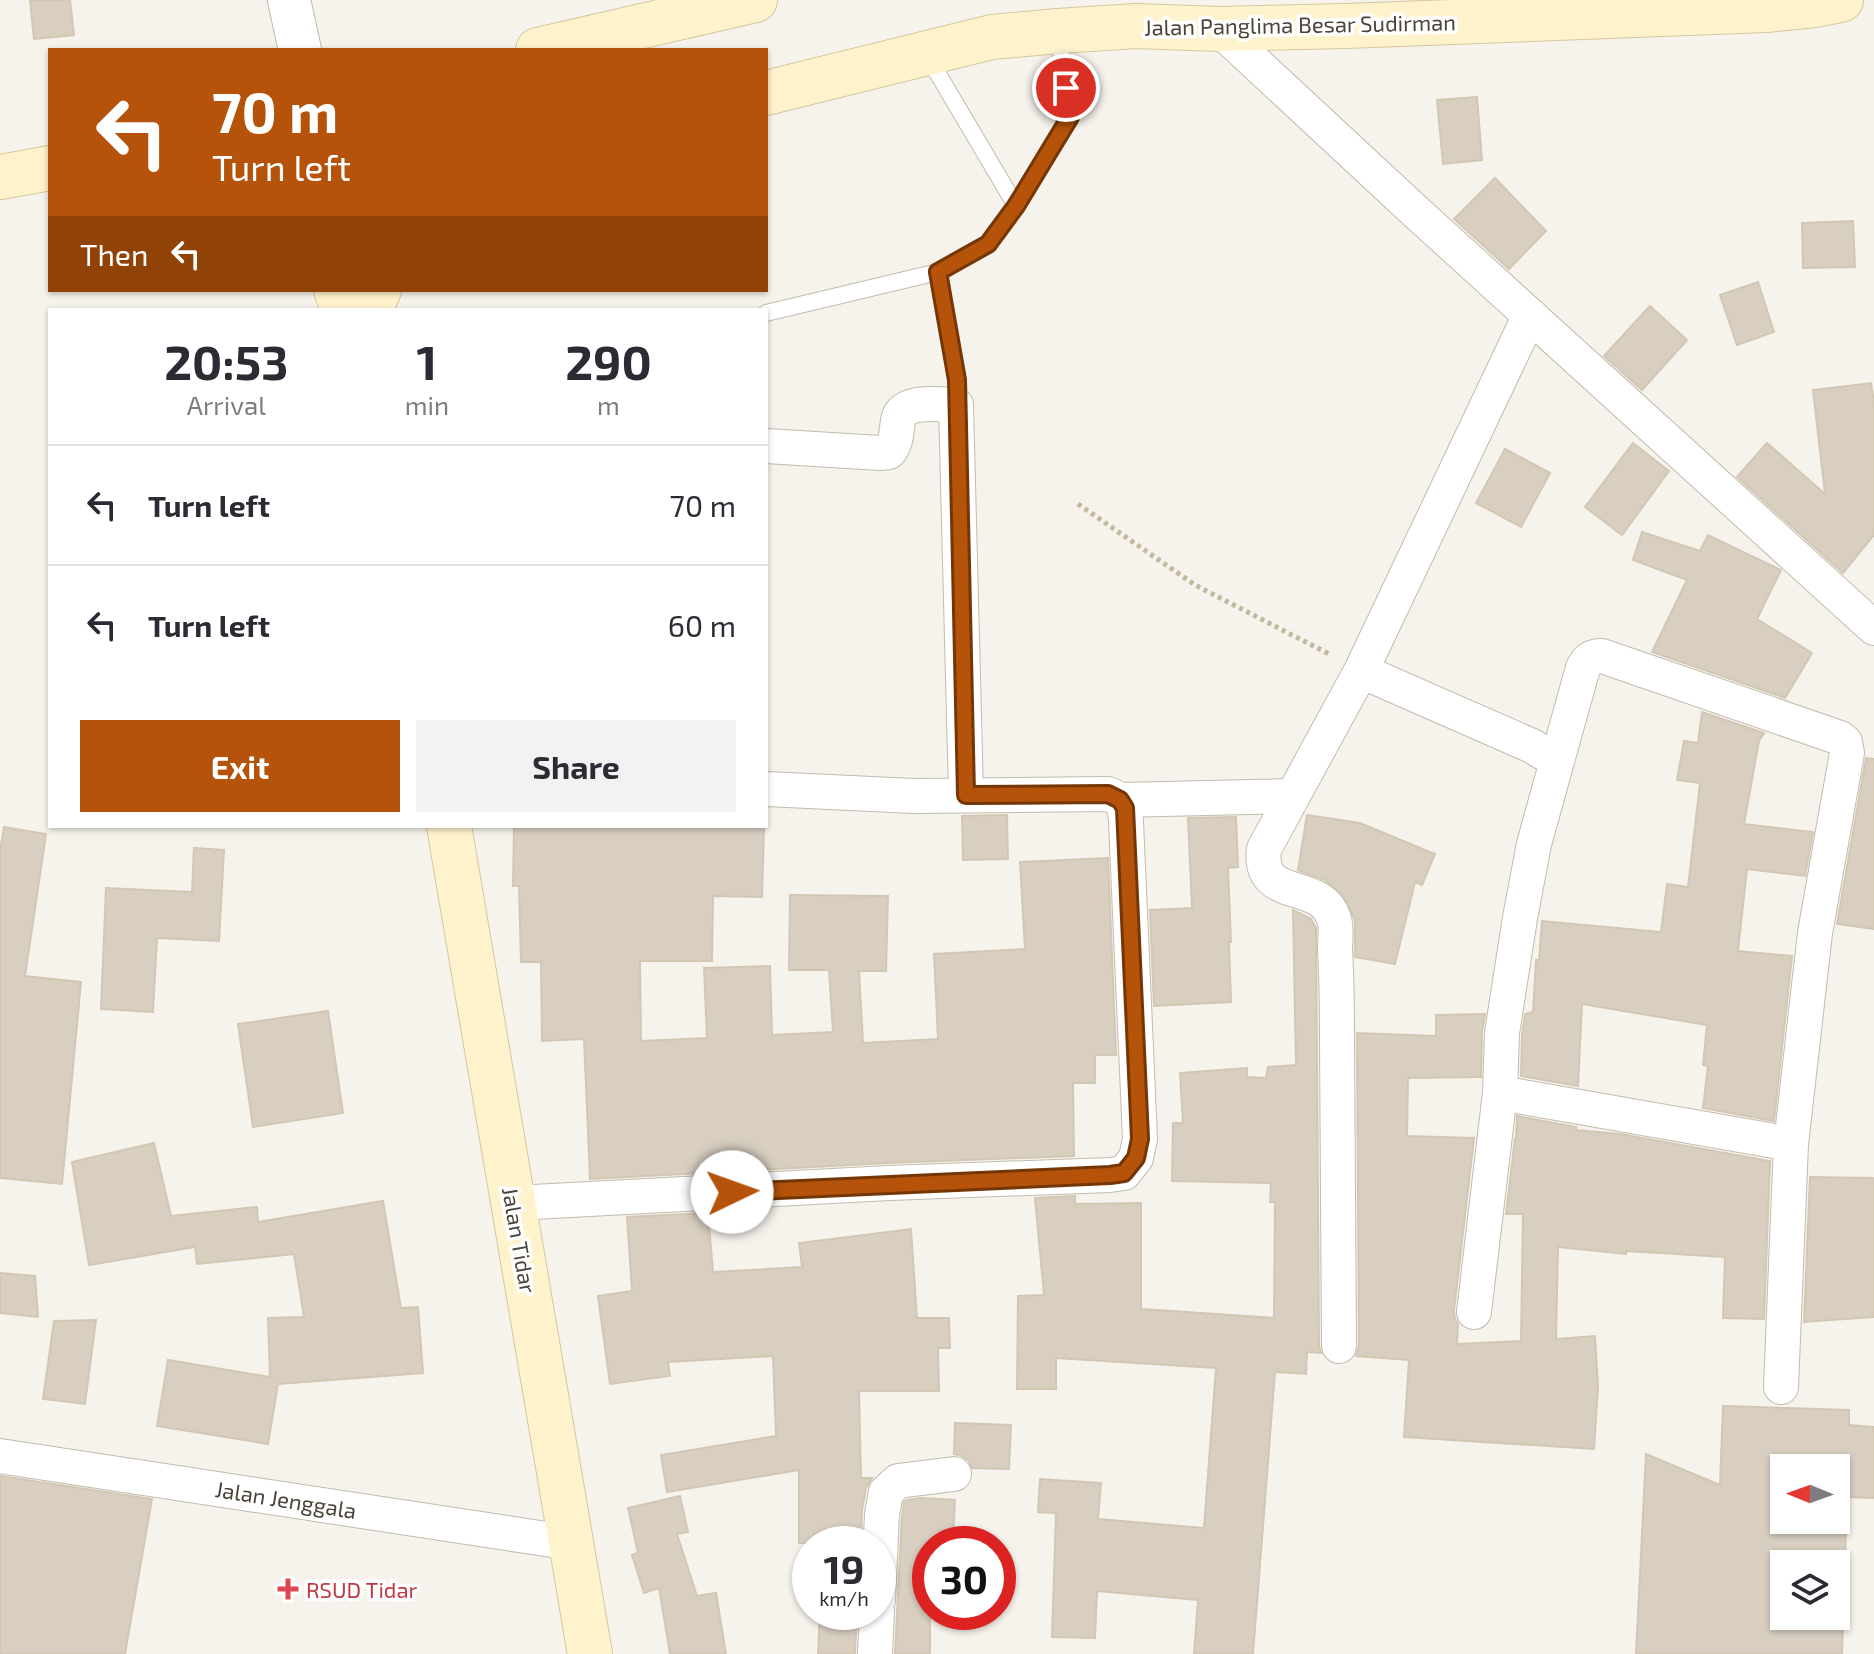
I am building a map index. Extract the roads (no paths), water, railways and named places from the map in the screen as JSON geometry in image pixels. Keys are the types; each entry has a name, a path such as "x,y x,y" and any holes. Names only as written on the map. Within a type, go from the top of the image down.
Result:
{"main road":[{"path":"547,48 755,0"},
{"name":"Jalan Panglima Besar Sudirman","path":"768,92 992,37 1058,31 1136,26 1219,29 1766,10 1841,0"},
{"path":"0,177 48,168"},
{"name":"Jalan Tidar","path":"449,828 590,1654"}],"street":[{"path":"289,0 300,48"},
{"path":"1219,29 1874,628"},
{"path":"1339,1346 1334,920 1327,907 1316,898 1272,881 1265,872 1264,849 1361,671 1530,315"},
{"path":"768,446 889,452 895,444 899,413 904,408 926,404 956,405 966,795"},
{"path":"1474,1312 1500,1093 1502,1033 1534,844 1583,668 1589,658 1602,656 1845,742 1847,753 1815,933 1791,1144 1781,1387"},
{"path":"1361,671 1532,746 1557,761"},
{"path":"768,789 914,796 1108,794 1120,800 1293,796"},
{"path":"514,1203 1124,1173 1136,1158 1140,1139 1126,822 1125,808 1120,800"},
{"path":"1500,1093 1791,1144"},
{"name":"Jalan Jenggala","path":"0,1456 572,1543"},
{"path":"881,1526 886,1492 898,1481 954,1474"},
{"path":"875,1654 876,1630"}],"lane":[{"path":"768,313 938,272 988,244 1016,206 1070,117 1058,31"},
{"path":"925,53 1016,206"},
{"path":"938,272 957,380 956,405"}],"place":[{"name":"RSUD Tidar","path":"288,1589"}]}
